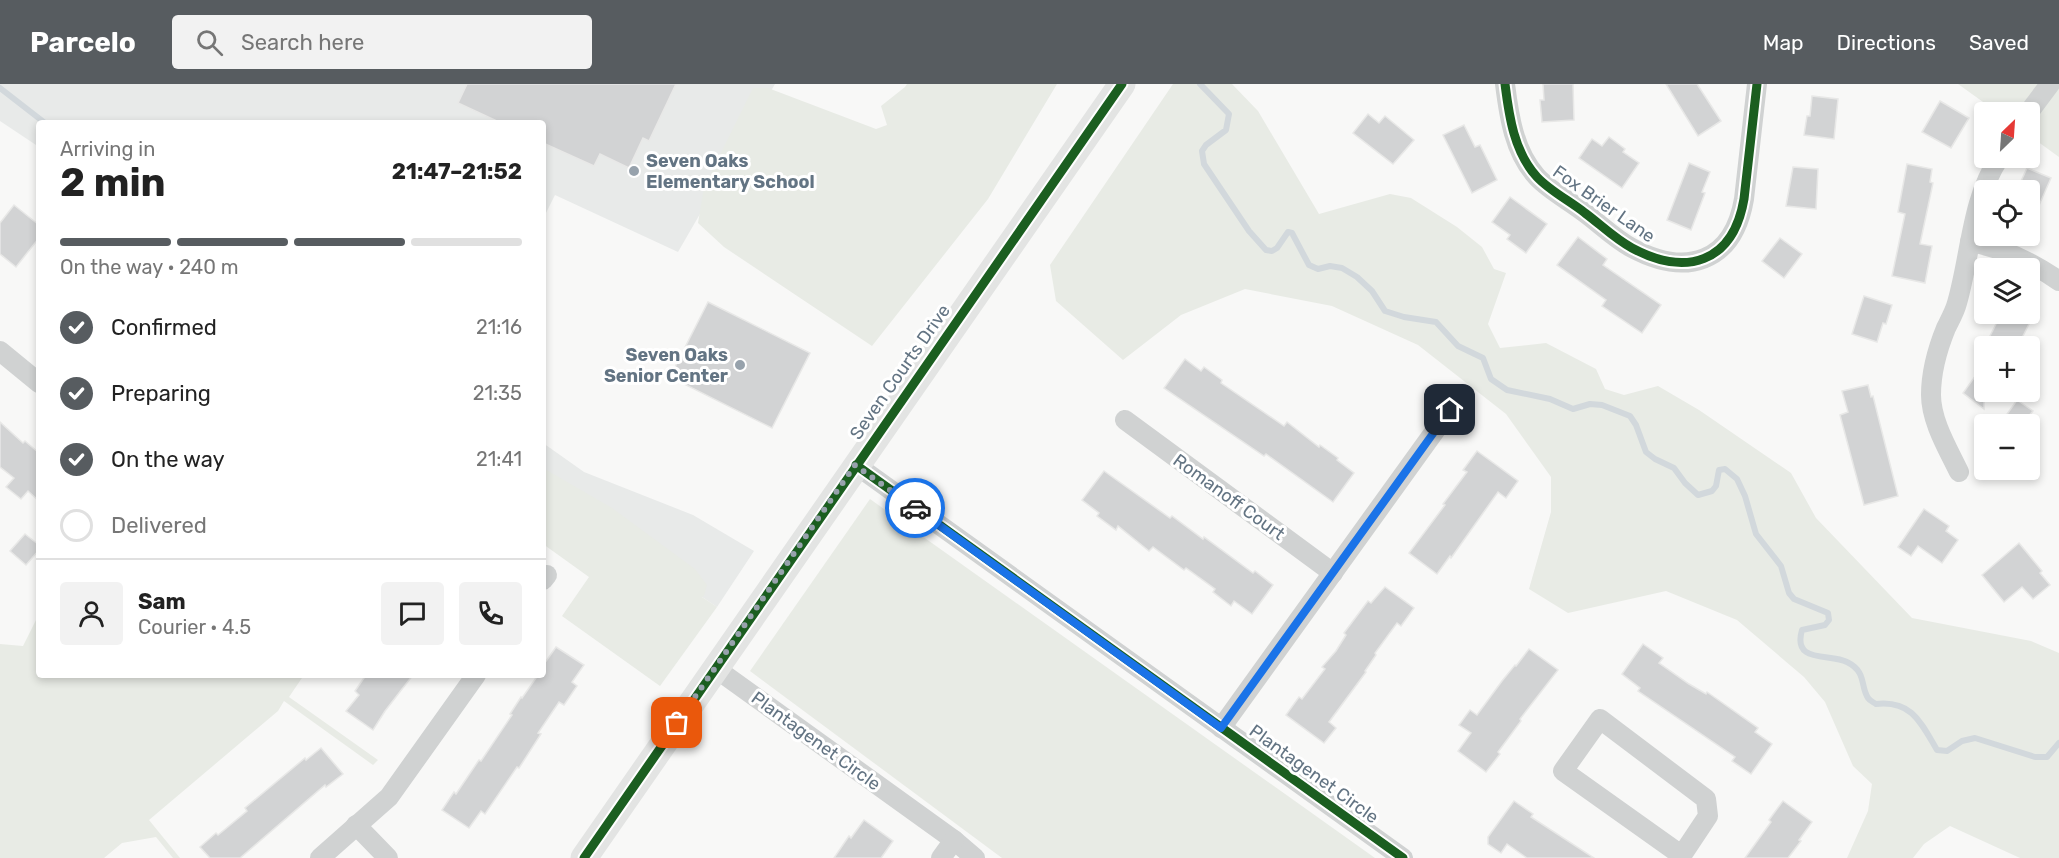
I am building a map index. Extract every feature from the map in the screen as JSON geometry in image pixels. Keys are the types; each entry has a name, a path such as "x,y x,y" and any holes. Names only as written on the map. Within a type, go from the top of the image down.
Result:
{"street":[{"name":"Seven Courts Drive","path":"584,858 1122,84"},
{"name":"Fox Brier Lane","path":"1505,84 1509,118 1516,140 1522,154 1538,177 1630,246 1664,262 1681,264 1710,256 1728,241 1735,228 1744,199 1757,84"},
{"path":"2036,102 2049,84"},
{"path":"1959,472 1935,415 1931,398 1931,379 1941,341 1956,305 1978,200 1993,168"},
{"path":"1970,242 1986,245 2026,260 2059,281"},
{"path":"0,351 36,381"},
{"path":"1221,728 1450,410"},
{"name":"Romanoff Court","path":"1125,420 1333,573"},
{"name":"Plantagenet Circle","path":"855,465 1402,858"},
{"name":"Plantagenet Circle","path":"715,668 954,840 975,858"},
{"path":"320,858 389,797 474,678"},
{"path":"1600,719 1706,799 1708,816 1681,857 1563,771 1600,719"},
{"path":"356,825 388,858"},
{"path":"941,858 954,840"}],"shaded area":[{"name":"Seven Oaks Elementary School","path":"0,84 775,84 678,252 555,195 546,213 546,120 36,120 36,145 0,121"},
{"path":"907,84 1057,84 988,199 872,346 724,247 698,223 704,187 753,88 768,88 876,129 887,125 881,106"},
{"path":"1173,84 1232,84 1258,111 1319,214 1390,194 1411,198 1457,227 1482,247 1494,269 1506,273 1488,324 1500,348 1546,343 1596,369 1605,389 1624,395 1658,386 1699,410 1791,473 1816,518 1912,618 2031,641 2059,653 2059,858 2020,858 1950,826 1924,844 1913,858 1847,858 1868,811 1872,784 1853,766 1825,702 1804,677 1737,620 1666,591 1568,613 1529,589 1551,512 1551,477 1506,414 1418,345 1332,306 1245,289 1181,315 1123,360 1056,301 1050,265"},
{"path":"1958,84 2059,84 2059,157 2040,143 2040,102 1983,102"},
{"path":"546,445 584,472 693,515 754,551 717,607 546,491"},
{"path":"546,470 612,508 695,569 707,585 702,597 717,607 660,686 562,616 589,577 546,546"},
{"path":"870,499 1375,858 1002,858 750,671"},
{"path":"36,620 36,678 302,678 289,697 378,760 373,765 284,701 278,711 149,820 180,858 173,858 156,837 122,843 104,858 0,858 0,644 23,646"}],"building":[{"path":"467,84 676,84 649,141 643,138 629,168 600,154 594,166 546,144 546,120 495,120 458,103"},
{"path":"1543,84 1573,84 1574,120 1542,122 1540,100 1544,100"},
{"path":"1666,84 1697,84 1721,121 1698,136"},
{"path":"1812,96 1838,99 1834,139 1804,135 1807,116 1810,116"},
{"path":"1940,101 1969,118 1951,148 1922,132"},
{"path":"1368,114 1379,123 1385,116 1414,140 1393,164 1353,133"},
{"path":"1464,125 1475,147 1480,145 1497,180 1472,193 1443,135"},
{"path":"1609,137 1625,149 1623,152 1639,163 1622,188 1579,158 1592,139 1602,146"},
{"path":"1689,163 1710,172 1691,230 1667,220"},
{"path":"1907,164 1932,169 1930,182 1933,183 1920,244 1932,246 1925,283 1892,276 1905,214 1898,212"},
{"path":"1793,167 1818,169 1816,209 1786,206"},
{"path":"2027,168 2051,178 2040,203 2040,180 2022,180"},
{"path":"1510,197 1547,224 1526,253 1507,239 1510,235 1492,222"},
{"path":"14,205 36,223 36,242 16,267 0,254 0,223"},
{"path":"1578,237 1607,259 1603,265 1661,305 1642,333 1602,306 1606,300 1557,265"},
{"path":"1780,238 1802,254 1784,278 1762,261"},
{"path":"1864,296 1892,305 1877,342 1852,334"},
{"name":"Seven Oaks Senior Center","path":"708,302 810,353 772,428 670,377"},
{"path":"1996,324 2029,324 2023,336 1990,336"},
{"path":"1185,359 1201,371 1204,367 1222,380 1221,383 1284,426 1287,422 1319,447 1320,445 1338,458 1337,460 1354,473 1333,502 1266,454 1264,456 1164,388"},
{"path":"1974,378 1974,401 1963,393"},
{"path":"1868,385 1871,397 1873,396 1898,496 1864,505 1840,415 1848,412 1842,391"},
{"path":"1975,402 1984,402 1984,409"},
{"path":"2016,402 2020,402 2033,411 2030,414 2007,414"},
{"path":"0,422 23,443 25,441 36,450 36,498 28,491 21,499 6,487 14,478 0,467"},
{"path":"1477,451 1518,481 1506,498 1498,492 1437,574 1409,553 1467,472 1463,470"},
{"path":"1104,471 1170,518 1172,516 1273,585 1252,614 1234,601 1231,606 1213,592 1215,589 1186,568 1184,570 1153,547 1149,551 1118,526 1116,530 1097,516 1099,513 1082,500"},
{"path":"1924,509 1949,526 1946,531 1958,540 1942,563 1918,546 1911,556 1898,547"},
{"path":"25,534 36,543 36,553 26,565 10,551"},
{"path":"2019,543 2042,571 2040,573 2050,585 2033,599 2022,587 2004,602 1982,575"},
{"path":"1385,587 1414,608 1401,626 1397,623 1375,653 1366,672 1329,722 1336,728 1324,743 1286,715 1299,697 1302,699 1325,669 1322,667 1336,651 1346,635 1344,633 1368,601 1371,603"},
{"path":"1643,644 1663,658 1659,663 1689,684 1706,694 1707,692 1758,728 1755,732 1772,744 1751,774 1732,761 1735,757 1638,691 1640,688 1622,674"},
{"path":"556,647 584,665 572,682 577,686 564,705 559,702 538,733 541,734 519,768 517,767 485,814 481,811 469,828 442,810 479,760 481,761 512,715 510,714 521,697 536,678 546,678 546,661"},
{"path":"1529,649 1558,670 1520,719 1521,721 1498,752 1500,754 1486,772 1458,751 1471,733 1459,725 1470,710 1477,715"},
{"path":"364,678 411,678 373,730 346,711 359,695 355,691"},
{"path":"321,748 343,774 326,787 325,785 240,858 210,858 200,847 247,811 245,808 305,758 306,760"},
{"path":"1514,801 1533,814 1531,817 1594,858 1527,858 1507,844 1501,853 1488,844 1488,837"},
{"path":"1783,801 1812,822 1799,840 1801,841 1788,858 1745,858 1771,822 1769,820"},
{"path":"864,820 893,841 881,858 834,858 849,836 851,838"}],"waterway":[{"path":"1200,84 1229,114 1226,130 1206,145 1202,151 1204,164 1249,231 1266,250 1272,251 1277,248 1288,232 1292,233 1309,265 1318,269 1330,266 1342,268 1357,277 1372,291 1385,311 1404,317 1436,322 1458,346 1483,358 1491,379 1507,390 1550,399 1573,409 1590,404 1602,405 1630,416 1636,425 1646,452 1674,468 1698,495 1712,491 1716,486 1719,470 1725,469 1737,479 1745,496 1756,534 1781,566 1789,593 1794,599 1828,613 1829,620 1825,625 1802,630 1800,641 1802,648 1807,653 1840,659 1853,666 1858,670 1870,700 1876,704 1898,706 1914,715 1937,750 1947,751 1962,741 1975,738 2035,757 2047,757 2059,743"},
{"path":"0,88 41,120"}],"cycle path":[{"path":"584,858 1122,84"},
{"path":"1505,84 1511,121 1518,145 1537,177 1632,248 1671,262 1688,262 1704,258 1718,250 1729,238 1738,221 1744,199 1757,84"},
{"path":"856,465 1403,858"}],"way so far":[{"path":"677,723 855,465 915,508"}],"place":[{"name":"Seven Oaks Elementary School","path":"634,171"},
{"name":"Seven Oaks Senior Center","path":"740,365"}],"route":[{"path":"915,508 1221,728 1450,410"}]}
